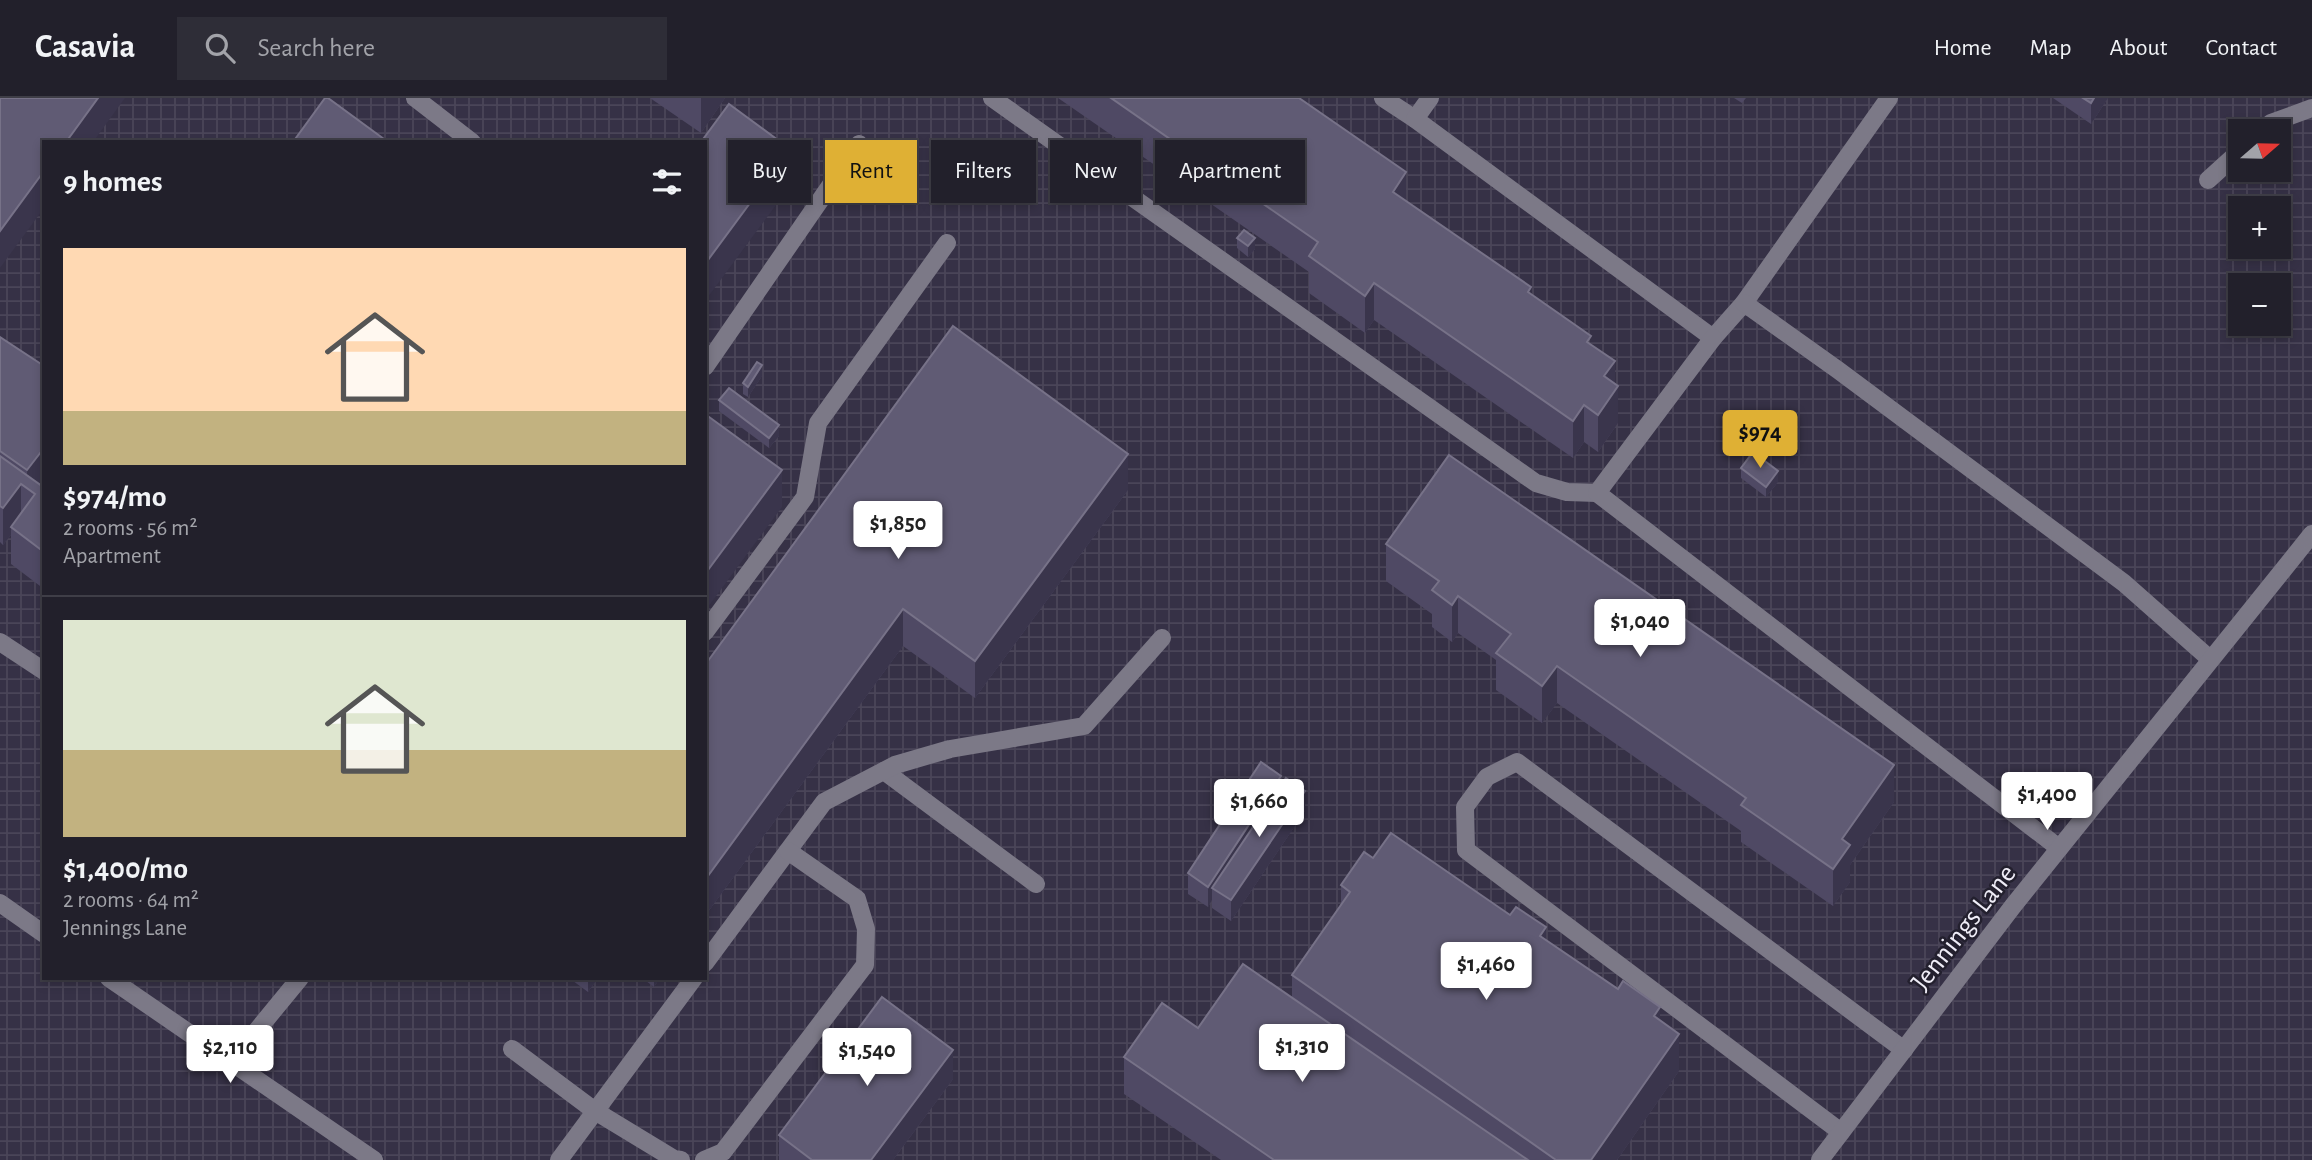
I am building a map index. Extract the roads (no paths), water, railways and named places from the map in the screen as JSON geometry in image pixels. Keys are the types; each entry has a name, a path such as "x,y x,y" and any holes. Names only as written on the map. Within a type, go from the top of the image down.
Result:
{"street":[{"path":"415,98 469,140"},
{"path":"992,98 1536,483 1567,492 1597,493 2059,848"},
{"path":"1383,98 1713,338"},
{"path":"1415,119 1430,98"},
{"path":"1597,493 1713,338 1744,303 1889,98"},
{"path":"2282,119 2312,108"},
{"path":"2208,180 2228,162"},
{"path":"707,364 825,193"},
{"path":"707,629 805,498 818,423 947,243"},
{"path":"1744,303 2124,583 2210,659"},
{"name":"Jennings Lane","path":"1820,1160 2059,848 2312,534"},
{"path":"707,960 824,802 895,765 950,749 1084,726 1162,638"},
{"path":"0,642 42,670"},
{"path":"1841,1132 1466,850 1465,807 1487,777 1517,762 1904,1050"},
{"path":"884,771 1036,884"},
{"path":"704,1160 723,1152 865,965 866,929 857,899 788,851"},
{"path":"0,903 42,928"},
{"path":"112,980 374,1160"},
{"path":"231,1062 298,980"},
{"path":"559,1160 693,980"},
{"path":"512,1049 596,1111 674,1159 681,1160"}]}
